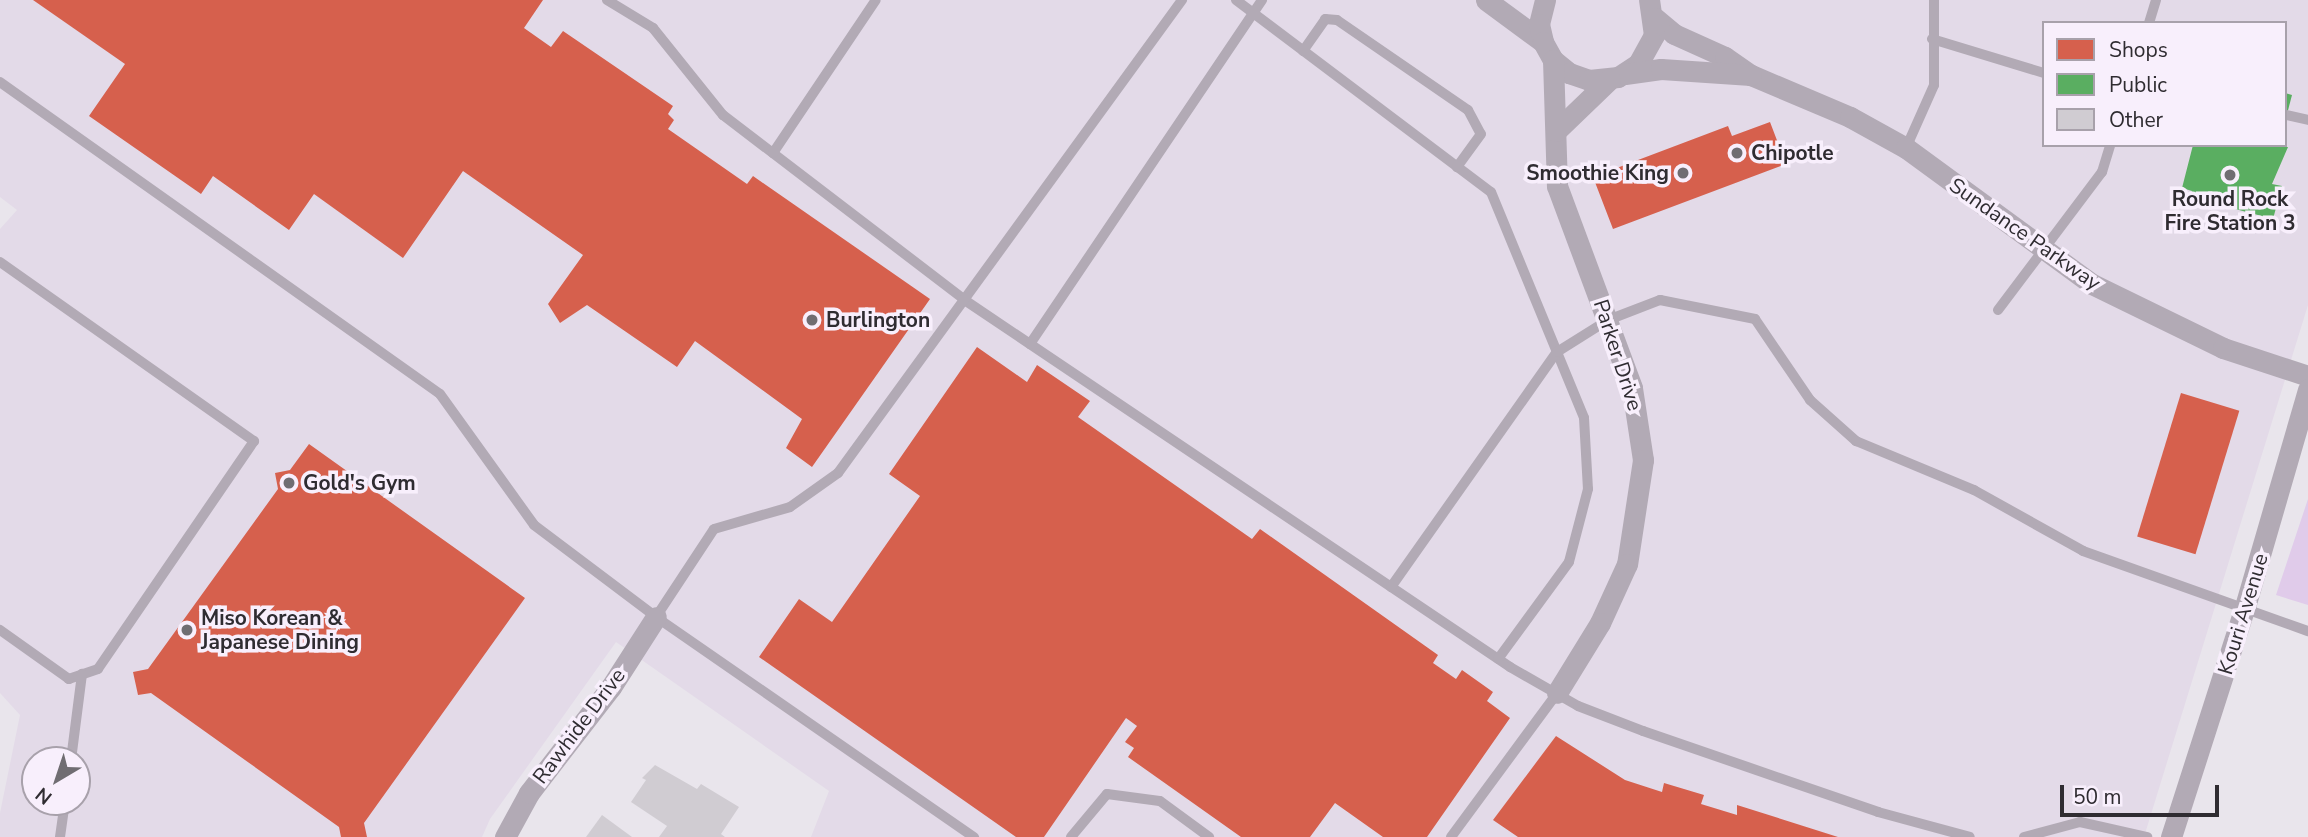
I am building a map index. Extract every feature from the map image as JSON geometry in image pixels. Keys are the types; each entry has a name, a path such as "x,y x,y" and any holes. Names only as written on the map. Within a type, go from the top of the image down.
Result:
{"street":[{"path":"1486,0 1548,51"},
{"name":"Parker Drive","path":"1545,0 1539,24 1548,51 1556,131 1553,167 1557,186 1608,320 1639,415 1642,489 1627,564 1600,623 1557,693"},
{"path":"1556,131 1648,50 1652,9"},
{"name":"Sundance Parkway","path":"1652,9 1674,34 1725,57 1751,75 1850,117 1906,148 2092,284 2168,324 2223,348 2308,376"},
{"name":"Sundance Parkway","path":"1548,51 1569,73 1589,80 1661,69 1751,75"},
{"name":"Kouri Avenue","path":"2171,837 2244,610 2308,388"},
{"name":"Rawhide Drive","path":"505,837 529,793 611,687 656,617"}],"lane":[{"path":"607,0 653,29 723,115 966,301 1498,659 1578,706 1878,813 1970,837"},
{"path":"773,153 876,0"},
{"path":"656,617 714,529 790,507 838,472 966,301 1182,0"},
{"path":"1236,0 1491,192 1584,418 1587,498 1569,562 1498,659"},
{"path":"1030,344 1262,0"},
{"path":"1906,148 1934,85 1934,0"},
{"path":"2150,21 2156,0"},
{"path":"1303,51 1325,19 1337,20 1468,110 1480,134 1458,167"},
{"path":"1932,38 2042,72"},
{"path":"0,82 440,394 534,526 656,617 974,837"},
{"path":"2287,115 2308,120"},
{"path":"1998,310 2102,172 2109,147"},
{"path":"0,262 254,441 98,668 69,679 0,630"},
{"path":"1391,587 1557,352 1608,320 1660,300 1755,319 1810,400 1856,441 1974,490 2083,551 2308,631"},
{"path":"73,746 82,674"},
{"path":"1451,837 1557,693"},
{"path":"1071,837 1107,794 1160,801 1209,837"},
{"path":"61,837 63,816"},
{"path":"2024,837 2080,822 2147,837"}],"shaded area":[{"path":"0,0 2308,0 2308,305 2144,837 811,837 829,791 616,642 490,819 482,837 0,837 0,813 20,715 0,693 0,229 17,210 0,197"},
{"path":"2308,499 2308,605 2276,595"}],"building: Shops":[{"path":"33,0 543,0 524,28 551,47 563,31 673,106 668,114 674,120 668,129 747,184 753,176 930,299 812,467 786,448 802,419 695,341 677,367 587,305 560,323 548,304 583,255 463,171 403,258 314,194 289,230 213,176 201,194 89,116 125,64"},
{"path":"1770,122 1786,164 1613,229 1593,177 1728,126 1732,136"},
{"path":"977,347 1027,382 1037,365 1090,401 1078,417 1252,539 1260,529 1438,655 1433,663 1456,679 1462,670 1493,692 1487,701 1510,718 1427,837 1383,837 1335,803 1310,837 1241,837 1128,757 1134,748 1125,742 1137,726 1126,718 1044,837 1016,837 759,657 799,599 832,622 920,496 889,474"},
{"path":"2181,393 2239,411 2195,554 2137,536"},
{"path":"309,444 525,598 364,823 367,837 341,837 339,827 151,693 138,695 133,672 148,669 278,489 275,473 290,470"},
{"path":"1556,736 1625,780 1662,792 1664,783 1704,795 1701,804 1737,815 1737,805 1838,837 1518,837 1493,820"}],"building: Public":[{"path":"2287,94 2292,95 2287,114"},
{"name":"Round Rock Fire Station 3","path":"2192,147 2288,147 2272,184 2282,186 2273,219 2190,197 2192,191 2182,188"}],"building: Other":[{"path":"655,765 697,789 701,784 739,807 721,834 725,837 659,837 667,826 631,802 646,780 642,778"},
{"path":"602,815 632,837 586,837"}],"place":[{"name":"Chipotle","path":"1737,153"},
{"name":"Smoothie King","path":"1683,173"},
{"name":"Round Rock Fire Station 3","path":"2230,175"},
{"name":"Burlington","path":"812,320"},
{"name":"Gold's Gym","path":"289,483"},
{"name":"Miso Korean & Japanese Dining","path":"187,630"}]}
